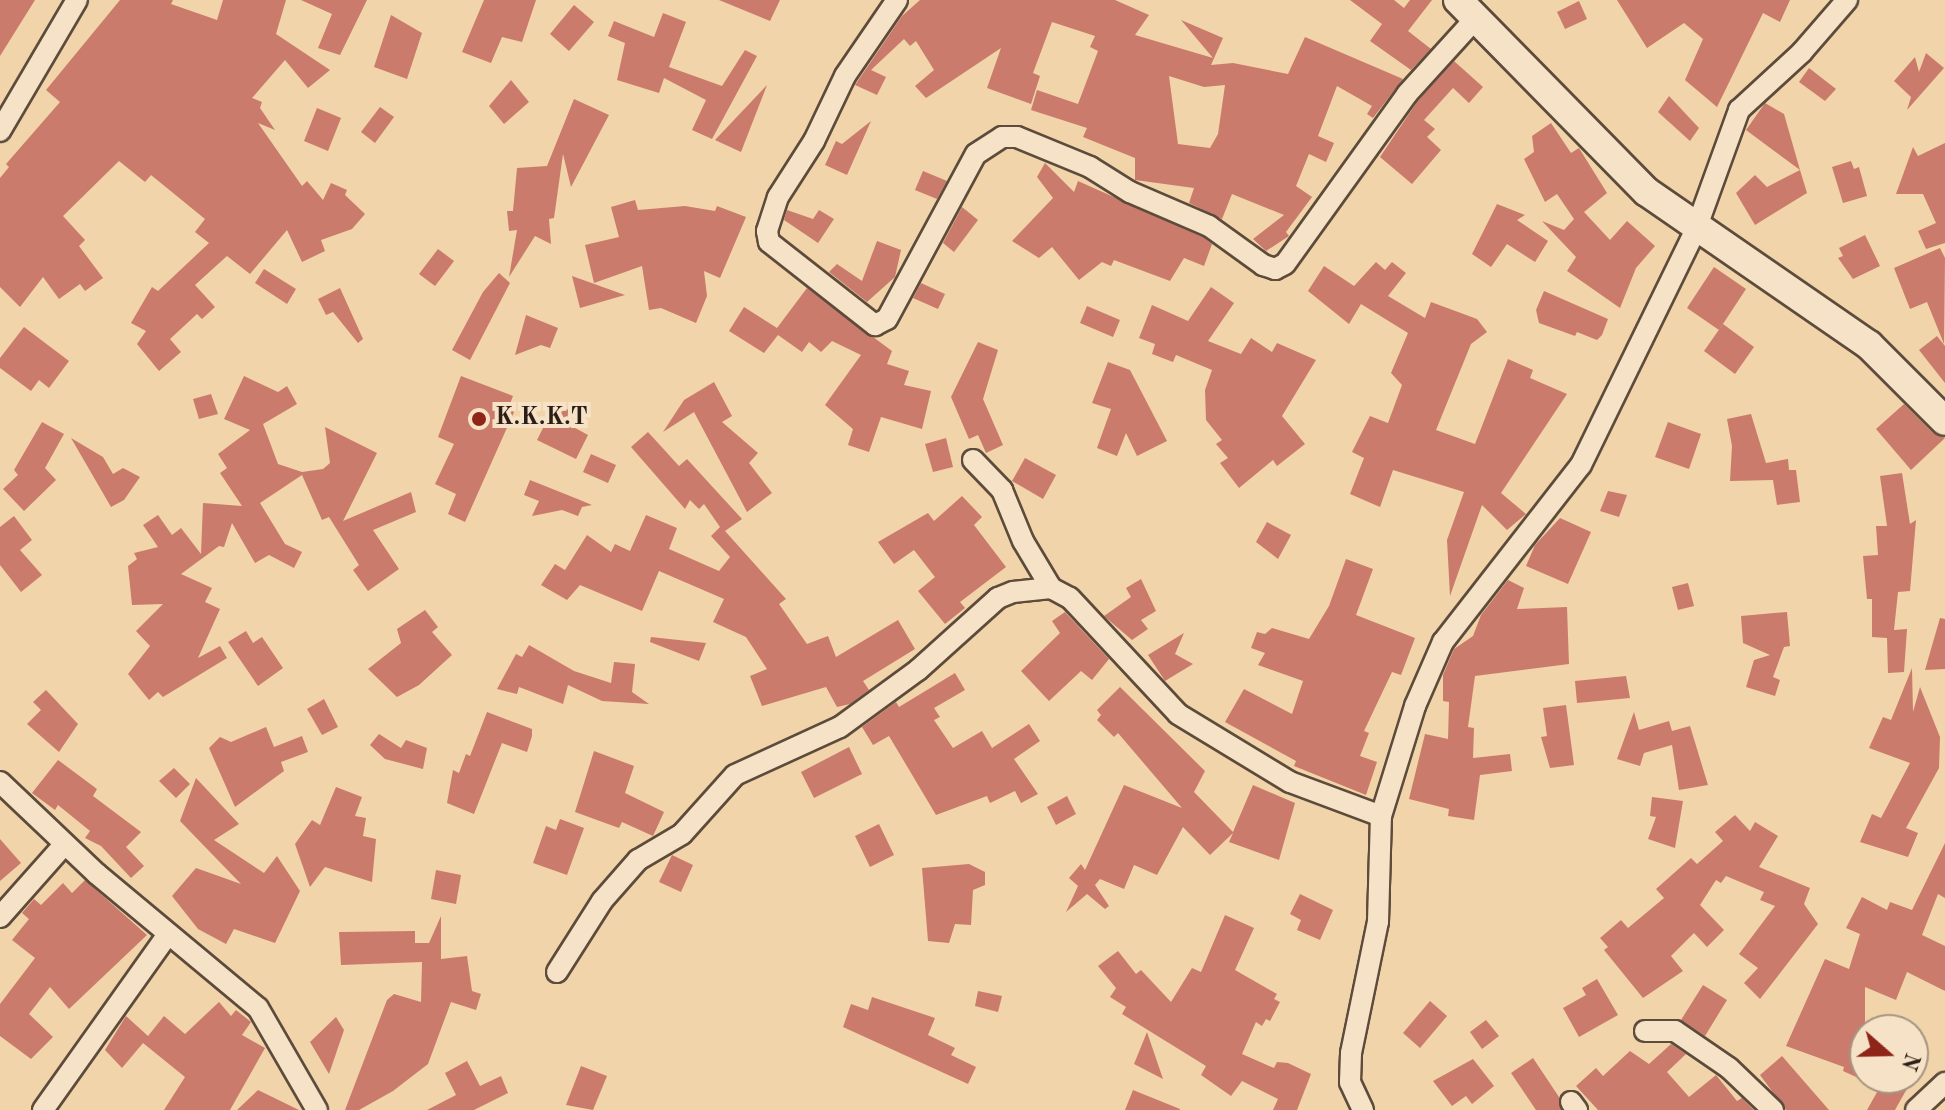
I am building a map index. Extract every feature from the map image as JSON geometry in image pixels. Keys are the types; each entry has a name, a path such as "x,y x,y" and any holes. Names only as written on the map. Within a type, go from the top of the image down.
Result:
{"street":[{"path":"0,131 77,0"},
{"path":"897,0 845,76 814,141 778,197 767,231 769,242 875,325 887,319 976,154 1002,137 1017,137 1090,167 1130,192 1209,226 1263,265 1275,269 1285,264 1466,10 1608,158 1696,229 1869,345 1945,421"},
{"path":"1363,1110 1350,1082 1351,1053 1377,936 1381,816 1415,706 1443,642 1581,465 1696,229 1739,110 1802,52 1847,0"},
{"path":"973,460 1002,490 1023,541 1051,588 1083,607 1178,714 1290,782 1381,816"},
{"path":"557,972 620,880 638,860 682,834 735,775 753,763 815,742 866,710 998,598 1051,588"},
{"path":"0,782 64,845 258,1008 317,1110"},
{"path":"0,917 64,845"},
{"path":"43,1110 168,934"},
{"path":"1645,1031 1675,1031 1729,1068 1773,1110"},
{"path":"1916,1110 1945,1083"}],"building":[{"path":"0,0 35,0 0,56"},
{"path":"120,0 173,0 171,4 217,20 223,0 286,0 276,34 330,70 308,88 285,60 252,98 262,102 260,108 275,130 258,123 302,186 307,181 323,200 331,183 347,190 345,195 365,214 352,229 321,240 325,251 302,262 287,230 250,274 227,256 195,285 215,307 202,319 197,314 170,339 181,352 159,371 137,344 146,331 131,323 152,287 158,291 209,243 195,232 205,219 151,175 145,182 119,161 63,216 85,240 79,246 103,278 85,291 80,284 59,299 43,277 20,307 0,287 0,178 9,167 6,164 60,102 46,90"},
{"path":"301,0 367,0 340,55 318,48 332,14"},
{"path":"484,0 536,0 522,42 502,37 491,63 462,52"},
{"path":"719,0 780,0 770,21"},
{"path":"920,0 1115,0 1149,15 1135,35 1213,58 1181,20 1223,38 1211,65 1233,63 1288,74 1305,37 1403,79 1373,118 1367,114 1372,106 1337,86 1318,136 1334,143 1326,162 1309,154 1296,186 1312,197 1286,232 1289,236 1266,251 1253,239 1284,215 1232,194 1222,219 1189,203 1194,188 1135,180 1135,158 1083,137 1087,128 1031,110 1037,90 1078,104 1098,51 1090,47 1095,36 1052,22 1033,73 1040,76 1031,104 987,88 1001,48 926,98 915,86 934,70 916,41 910,46 904,39 871,70 886,77 877,95 855,85 902,16","holes":["1169,76 1204,87 1225,85 1218,134 1210,148 1178,144"]},
{"path":"1350,0 1394,0 1404,8 1410,0 1432,0 1408,31 1431,49 1411,70 1370,41 1382,24"},
{"path":"1617,0 1790,0 1780,22 1763,13 1717,107 1685,80 1703,39 1684,23 1647,48"},
{"path":"1579,1 1587,19 1565,29 1557,12"},
{"path":"574,5 594,22 569,51 550,34"},
{"path":"663,13 686,22 669,67 722,86 745,50 757,56 712,139 692,130 706,100 664,78 659,93 617,80 625,43 608,36 614,21 654,37"},
{"path":"391,15 422,33 407,79 374,67"},
{"path":"1926,53 1944,68 1907,110 1911,97 1894,81 1915,57 1919,72"},
{"path":"1454,61 1483,87 1469,103 1453,88 1424,120 1435,129 1427,137 1441,150 1412,184 1380,157 1417,102"},
{"path":"1809,68 1836,89 1825,101 1799,82"},
{"path":"511,80 529,102 504,124 489,106"},
{"path":"767,85 741,152 715,140"},
{"path":"1669,96 1699,128 1690,141 1658,112"},
{"path":"574,99 609,115 571,187 563,154 554,218 549,219 551,244 535,236 509,277 517,230 509,231 507,211 513,211 517,168 547,166"},
{"path":"1765,103 1784,114 1800,170 1746,130"},
{"path":"380,107 394,117 375,143 361,132"},
{"path":"317,108 341,118 328,151 304,141"},
{"path":"871,121 847,175 825,165 836,141 842,144"},
{"path":"1551,123 1571,153 1579,148 1607,193 1584,212 1610,240 1627,221 1655,246 1636,268 1620,308 1567,271 1576,257 1542,221 1564,230 1574,219 1557,194 1545,202 1524,159 1534,152 1532,136"},
{"path":"1945,143 1945,243 1926,249 1918,231 1936,223 1923,194 1896,194 1913,147 1918,156"},
{"path":"1851,161 1854,169 1859,167 1867,196 1843,203 1832,167"},
{"path":"1045,163 1074,192 1078,181 1203,237 1212,244 1204,266 1184,258 1170,281 1114,260 1111,266 1102,262 1079,280 1052,247 1039,258 1012,241 1053,198 1037,177"},
{"path":"1800,170 1807,193 1755,225 1736,193 1755,175 1767,187"},
{"path":"923,171 947,181 937,199 915,190"},
{"path":"635,200 638,210 685,206 715,211 717,206 746,217 720,278 704,271 707,296 696,323 661,308 649,310 642,266 594,283 585,245 619,237 611,207"},
{"path":"1497,204 1525,215 1517,220 1548,241 1535,262 1507,244 1491,267 1472,254"},
{"path":"962,207 978,220 954,252 943,243"},
{"path":"787,210 813,219 819,210 834,219 818,243 784,220"},
{"path":"1865,235 1880,266 1853,279 1838,258 1843,256 1839,248"},
{"path":"877,241 901,250 895,277 867,302 829,272 837,264 862,281"},
{"path":"1940,248 1945,258 1944,344 1927,302 1910,309 1894,268"},
{"path":"438,249 454,261 435,286 419,274"},
{"path":"1376,262 1385,270 1392,262 1406,273 1388,296 1425,318 1431,302 1477,319 1487,332 1471,344 1436,430 1475,444 1508,359 1533,370 1530,378 1567,394 1501,493 1526,514 1507,530 1482,505 1450,596 1447,540 1464,492 1393,470 1380,507 1350,494 1364,458 1352,452 1370,416 1388,423 1402,385 1391,373 1408,333 1361,304 1349,324 1308,291 1324,266 1354,286"},
{"path":"1714,267 1746,289 1719,330 1687,308"},
{"path":"264,269 296,289 287,304 255,283"},
{"path":"499,273 510,283 470,360 452,350 483,292"},
{"path":"572,276 625,295 580,308"},
{"path":"921,283 945,294 938,309 913,298"},
{"path":"1211,287 1234,303 1208,341 1241,354 1251,338 1272,352 1277,343 1316,360 1282,416 1305,444 1277,466 1273,460 1239,488 1220,463 1228,458 1216,444 1222,440 1206,420 1205,390 1212,370 1176,355 1173,362 1152,354 1155,344 1139,338 1152,305 1188,321"},
{"path":"340,288 363,339 358,343 333,312 326,315 318,299"},
{"path":"807,288 892,351 887,364 909,371 904,385 931,391 922,429 881,417 869,452 848,445 853,429 825,405 861,355 832,341 821,352 809,342 802,352 778,335 764,353 729,331 744,307 777,328"},
{"path":"1544,291 1608,319 1602,335 1597,340 1577,332 1575,336 1539,323 1536,310"},
{"path":"1087,306 1120,320 1113,337 1080,323"},
{"path":"526,315 558,328 550,348 541,345 515,355"},
{"path":"1723,324 1754,347 1735,374 1704,351"},
{"path":"24,327 69,361 49,388 39,380 31,391 0,368 0,358"},
{"path":"1937,336 1945,346 1945,383 1919,350"},
{"path":"978,342 998,350 983,399 1003,445 986,453 978,435 969,439 951,397"},
{"path":"1108,362 1130,370 1167,441 1137,456 1126,433 1117,456 1097,448 1111,409 1092,403"},
{"path":"244,376 278,392 287,386 297,404 263,424 278,464 302,472 323,469 330,463 325,427 377,453 343,521 411,492 416,512 373,530 399,569 368,591 353,570 359,565 329,517 322,520 302,475 260,503 285,544 302,552 294,568 269,555 255,563 232,523 224,547 219,546 181,574 212,588 205,602 220,609 198,658 220,646 227,658 163,697 158,692 149,700 128,674 150,646 136,631 163,604 132,605 128,566 137,559 134,553 158,547 143,525 158,515 172,535 181,528 201,554 203,503 242,506 220,473 227,468 218,454 250,430 224,419"},
{"path":"461,376 513,396 508,409 514,412 465,522 448,514 456,494 435,484 454,444 438,437"},
{"path":"714,382 732,416 722,422 758,453 749,463 772,493 747,512 694,412 663,432 684,400"},
{"path":"211,394 218,414 199,419 193,399"},
{"path":"555,404 571,411 566,423 588,435 576,459 537,440"},
{"path":"1904,404 1933,433 1945,438 1911,470 1876,429"},
{"path":"1751,414 1766,463 1788,459 1789,470 1796,470 1800,502 1777,505 1773,480 1730,481 1732,446 1727,419"},
{"path":"42,422 64,434 45,468 56,480 24,511 3,489 18,475 14,470"},
{"path":"1668,422 1701,434 1689,469 1655,457"},
{"path":"648,432 679,466 687,459 742,519 725,531 786,599 779,604 807,644 828,636 836,657 898,620 915,649 863,681 869,690 850,704 837,707 826,687 762,706 750,676 767,669 746,637 713,622 724,599 659,571 642,611 580,585 567,600 541,585 555,564 565,570 587,535 611,552 615,544 630,551 646,515 677,528 669,549 719,571 730,557 711,536 720,527 704,504 699,509 690,500 685,509 631,447"},
{"path":"71,438 103,457 113,474 123,468 140,477 124,500 111,507"},
{"path":"946,438 953,467 933,472 925,444"},
{"path":"591,454 616,465 608,483 583,472"},
{"path":"1025,458 1056,475 1043,499 1012,481"},
{"path":"1902,473 1910,524 1916,520 1910,591 1898,592 1894,630 1907,629 1904,672 1888,673 1887,638 1872,637 1872,599 1867,599 1863,556 1878,555 1876,526 1887,526 1880,476"},
{"path":"530,480 592,505 582,507 578,516 562,510 532,516 539,501 524,495"},
{"path":"1608,491 1627,495 1619,517 1600,511"},
{"path":"962,496 982,517 974,525 1006,567 960,602 965,608 945,624 918,591 935,577 914,550 894,564 878,542 928,513 934,521"},
{"path":"14,516 32,540 20,550 42,575 21,592 0,565 0,527"},
{"path":"1560,518 1591,532 1568,584 1526,566 1535,545"},
{"path":"1267,522 1291,535 1278,559 1256,542"},
{"path":"1346,559 1373,569 1356,615 1415,638 1401,675 1392,672 1364,731 1369,733 1360,756 1377,762 1366,795 1294,766 1296,761 1225,722 1244,689 1292,714 1303,681 1258,665 1265,653 1251,648 1257,632 1265,634 1272,628 1309,639 1329,606"},
{"path":"1141,579 1156,611 1141,620 1148,629 1132,640 1104,616 1131,597 1126,588"},
{"path":"1508,580 1524,588 1517,609 1567,607 1569,664 1475,676 1468,727 1474,728 1473,758 1510,754 1512,771 1480,775 1474,820 1448,816 1449,809 1409,799 1425,734 1448,739 1449,702 1443,701 1443,675 1454,649 1473,636 1481,615"},
{"path":"1688,583 1694,606 1678,610 1672,587"},
{"path":"425,610 438,627 432,632 452,655 419,685 397,697 368,669 401,643 397,629"},
{"path":"1065,612 1109,659 1092,680 1081,671 1049,701 1021,671 1060,633 1052,621"},
{"path":"1787,612 1790,646 1784,647 1773,677 1780,680 1775,696 1746,687 1754,660 1770,655 1743,643 1741,616"},
{"path":"1940,618 1945,619 1945,669 1925,670"},
{"path":"246,631 253,643 262,637 283,668 258,686 228,642"},
{"path":"1184,633 1175,654 1193,664 1165,681 1148,655"},
{"path":"651,637 706,643 699,661 650,642"},
{"path":"529,645 574,671 611,683 614,662 635,664 632,692 649,704 602,701 568,685 563,704 519,687 517,694 497,689 516,654 522,657"},
{"path":"1912,668 1913,712 1920,687 1940,737 1939,768 1906,828 1918,833 1908,857 1860,842 1872,814 1881,818 1910,763 1869,748 1883,717 1891,720"},
{"path":"955,673 965,690 934,708 940,717 934,720 953,748 982,731 992,748 1029,724 1040,741 1014,759 1038,794 1021,803 1015,791 990,803 987,796 936,815 889,736 873,745 862,727 896,702 899,707"},
{"path":"1626,676 1630,698 1577,703 1575,681"},
{"path":"1120,687 1205,771 1194,792 1233,832 1253,785 1295,803 1279,860 1229,842 1233,833 1210,855 1183,827 1157,875 1134,865 1124,889 1100,879 1095,885 1109,906 1105,909 1087,894 1066,912 1078,886 1069,878 1081,864 1085,870 1124,785 1182,808 1118,733 1114,737 1097,720 1101,715 1097,710"},
{"path":"46,690 78,724 59,752 27,724 41,710 33,702"},
{"path":"324,699 338,727 322,735 307,709"},
{"path":"1566,705 1574,765 1550,768 1541,737 1547,736 1543,708"},
{"path":"487,712 532,729 532,736 527,752 502,743 474,814 447,803 453,770 459,773 466,754 470,756"},
{"path":"1634,712 1639,730 1669,721 1672,731 1690,726 1708,785 1679,790 1672,745 1644,753 1640,766 1617,759"},
{"path":"266,727 274,747 302,736 308,752 281,762 284,771 235,807 209,748 220,737 231,742"},
{"path":"379,734 401,748 406,740 427,748 423,769 385,759 370,745"},
{"path":"849,747 862,774 814,798 801,772"},
{"path":"594,751 634,766 625,793 664,812 653,836 622,822 619,828 575,812"},
{"path":"58,760 97,789 93,796 141,832 126,847 144,866 131,878 101,846 85,838 90,831 58,805 55,810 32,793"},
{"path":"174,768 190,784 176,798 159,781"},
{"path":"196,778 239,824 214,840 264,873 277,856 300,891 275,943 234,929 226,944 198,929 172,896 196,868 241,884 180,821"},
{"path":"336,787 362,797 355,816 366,818 363,836 376,839 372,882 325,867 310,887 295,844 312,820 320,825"},
{"path":"1067,796 1076,814 1056,825 1047,807"},
{"path":"1652,797 1683,801 1675,848 1648,839 1656,817 1650,816"},
{"path":"1735,815 1750,831 1755,822 1778,836 1759,867 1810,888 1804,904 1818,924 1760,999 1744,983 1758,968 1739,954 1775,906 1760,900 1764,892 1726,876 1721,883 1716,880 1700,905 1724,930 1707,947 1694,933 1671,956 1683,971 1643,998 1604,950 1608,947 1600,938 1621,920 1628,928 1664,898 1656,889 1691,858 1697,864 1723,841 1715,832"},
{"path":"560,819 584,828 567,875 533,863 546,826 556,830"},
{"path":"879,824 894,855 870,867 855,836"},
{"path":"0,839 21,863 0,881"},
{"path":"1945,843 1945,898 1938,894 1922,935 1945,946 1945,991 1907,972 1896,1000 1865,987 1865,1014 1849,1014 1849,1074 1843,1071 1844,1067 1786,1046 1825,959 1849,969 1860,934 1846,928 1862,897 1887,910 1890,902 1912,910"},
{"path":"672,855 693,865 681,892 659,882"},
{"path":"969,864 985,872 985,885 973,890 971,925 955,924 949,943 928,941 922,868"},
{"path":"436,870 461,875 456,904 431,899"},
{"path":"85,880 147,935 69,1009 50,987 29,1014 53,1037 31,1059 0,1036 0,1004 35,958 12,940 29,919 22,913 34,899 41,905 63,883 72,893"},
{"path":"1300,894 1333,910 1320,940 1297,930 1301,920 1290,914"},
{"path":"1225,915 1254,928 1235,970 1277,994 1274,999 1280,1002 1270,1021 1266,1019 1262,1026 1256,1022 1242,1054 1274,1068 1277,1062 1288,1063 1311,1074 1297,1110 1273,1110 1278,1099 1242,1081 1231,1096 1201,1075 1206,1066 1122,1014 1126,1007 1110,997 1116,988 1098,966 1118,951 1136,974 1141,970 1171,1002 1192,968 1201,972"},
{"path":"441,916 441,959 467,956 472,991 481,994 476,1010 451,1002 428,1064 393,1091 359,1110 345,1110 387,1000 394,994 421,1002 422,962 341,965 339,932 415,931 415,943 429,943"},
{"path":"1597,979 1618,1015 1579,1037 1563,1008 1586,995 1582,988"},
{"path":"1703,985 1727,1000 1705,1036 1681,1020"},
{"path":"978,991 1002,996 998,1012 975,1006"},
{"path":"872,997 935,1018 928,1035 955,1048 951,1055 976,1067 968,1084 843,1027 851,1004 868,1010"},
{"path":"1430,1001 1447,1016 1420,1048 1403,1033"},
{"path":"219,1002 231,1016 236,1010 251,1022 242,1035 265,1048 230,1110 164,1110 185,1077 143,1043 122,1068 105,1050 126,1016 148,1036 164,1016 185,1034"},
{"path":"336,1017 344,1030 329,1074 310,1042"},
{"path":"1486,1020 1499,1036 1482,1049 1470,1032"},
{"path":"1147,1032 1163,1079 1134,1064"},
{"path":"1671,1044 1686,1054 1667,1072 1689,1097 1716,1075 1737,1101 1742,1098 1754,1110 1598,1110 1576,1086 1596,1068 1603,1076 1630,1051 1649,1064"},
{"path":"1782,1056 1829,1110 1786,1110 1760,1075"},
{"path":"1533,1058 1559,1097 1561,1110 1536,1110 1511,1073"},
{"path":"1473,1059 1494,1086 1472,1104 1466,1096 1452,1106 1433,1081"},
{"path":"467,1061 480,1086 501,1076 508,1093 474,1110 427,1110 456,1095 445,1073"},
{"path":"581,1066 607,1076 593,1110 566,1105"},
{"path":"258,1090 299,1110 237,1110"},
{"path":"1133,1090 1180,1109 1180,1110 1125,1110"},
{"path":"1876,1094 1904,1094 1895,1110 1867,1110"}],"place":[{"name":"K.K.K.T","path":"479,419"}]}
